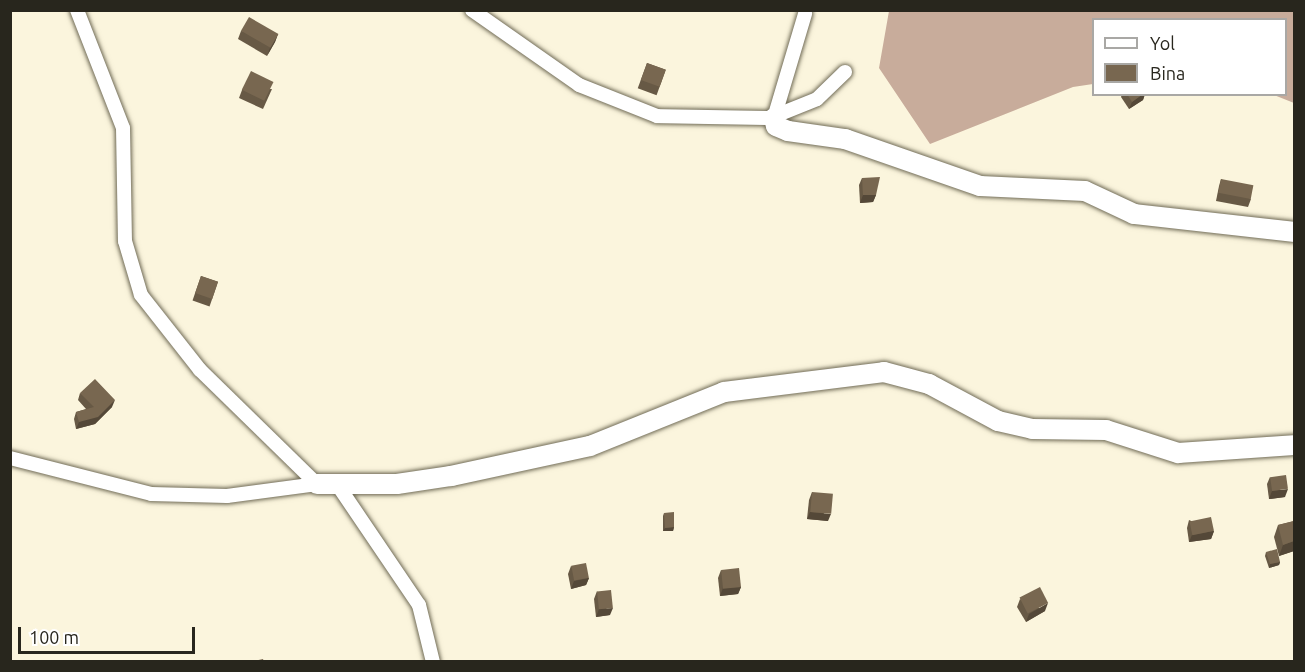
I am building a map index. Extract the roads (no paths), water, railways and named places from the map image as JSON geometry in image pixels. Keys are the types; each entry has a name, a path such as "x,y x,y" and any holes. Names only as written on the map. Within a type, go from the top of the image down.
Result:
{"street":[{"path":"77,10 123,128 125,241 141,295 200,370 317,484"},
{"path":"472,10 579,84 657,116 774,117 818,99 845,72"},
{"path":"805,14 774,117 776,126 788,131 845,139 980,186 1084,191 1134,214 1294,232"},
{"path":"10,458 151,494 227,496 317,484 397,484 451,476 590,446 724,392 884,372 929,384 998,421 1032,429 1106,430 1178,453 1294,445"},
{"path":"337,483 419,605 433,662"}]}
